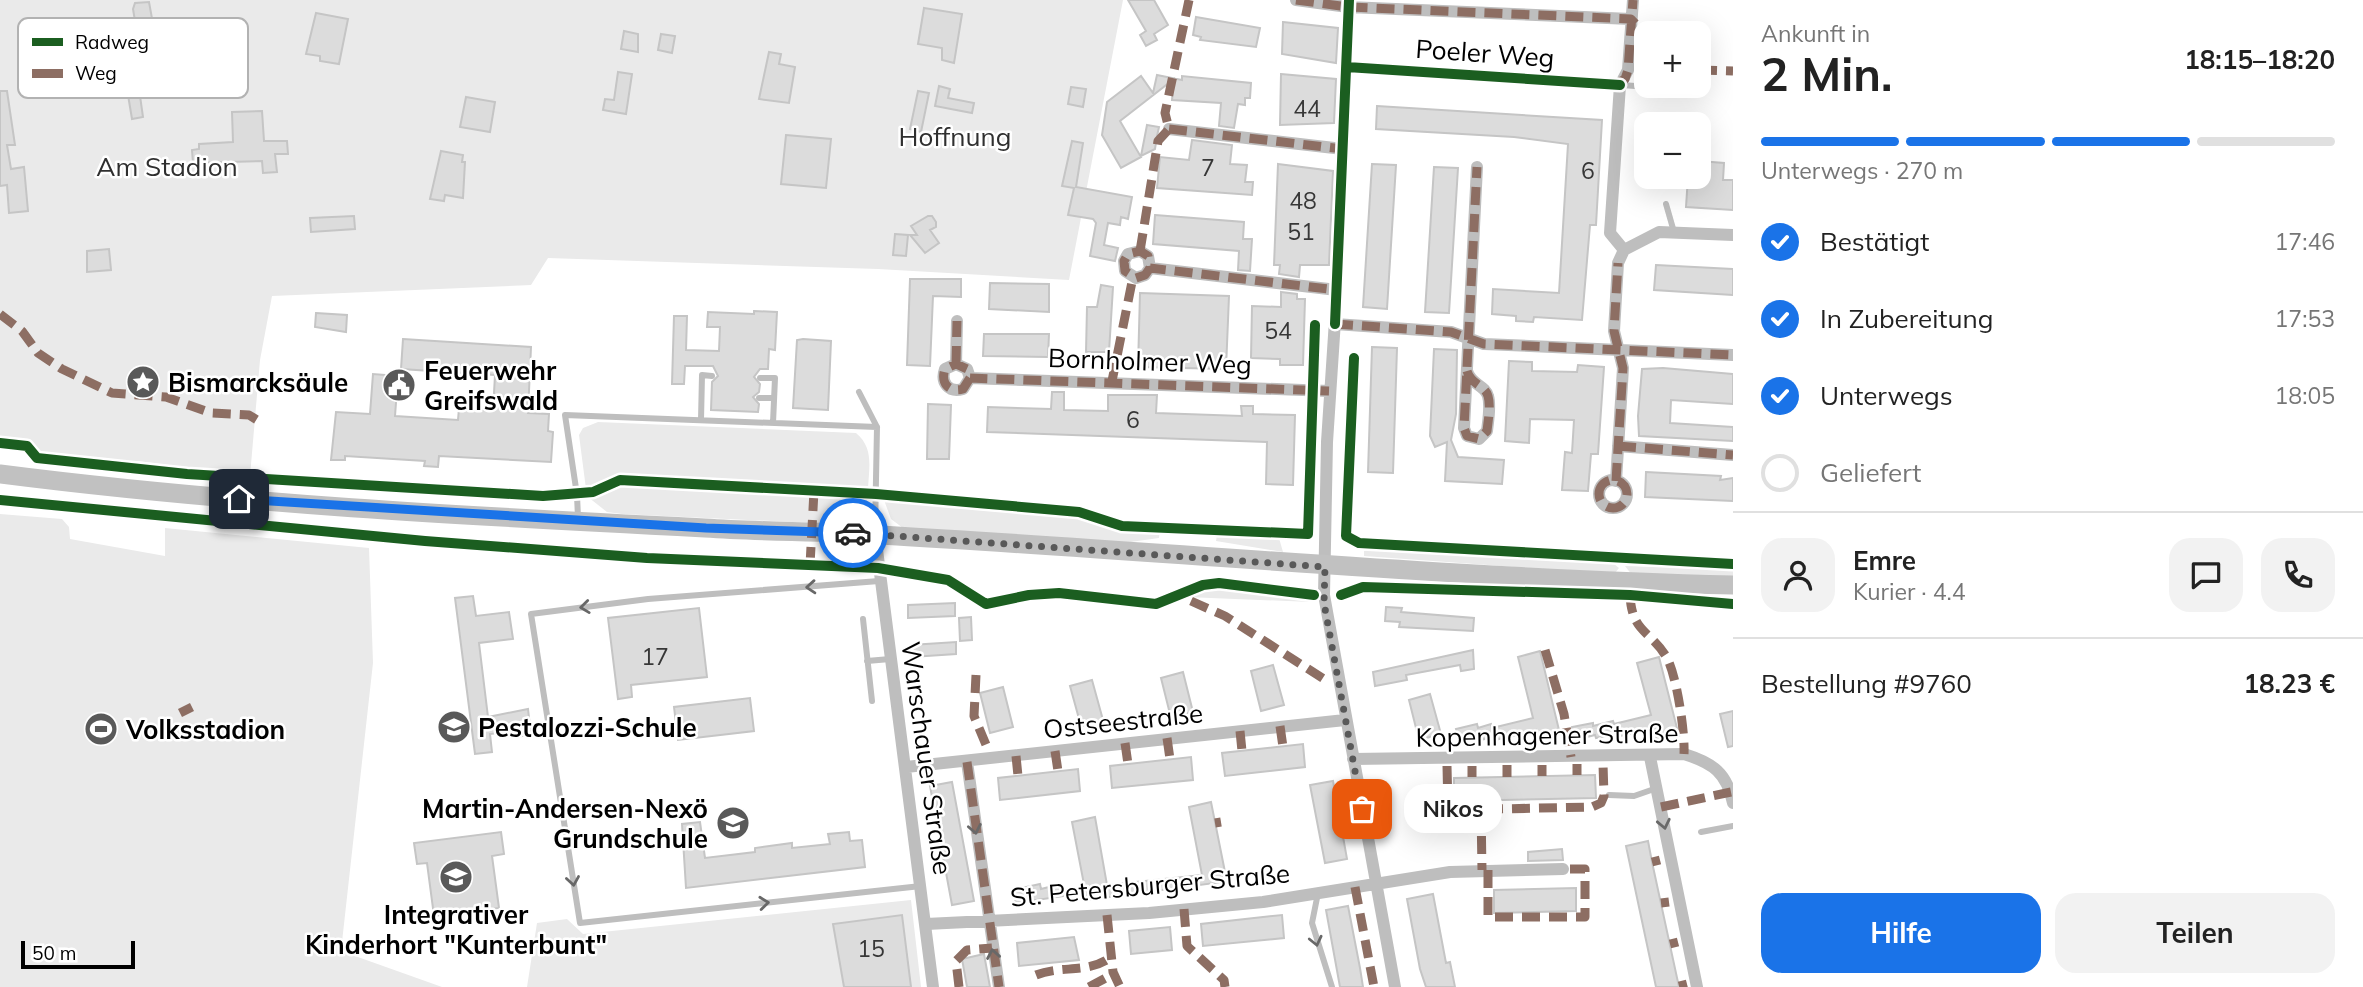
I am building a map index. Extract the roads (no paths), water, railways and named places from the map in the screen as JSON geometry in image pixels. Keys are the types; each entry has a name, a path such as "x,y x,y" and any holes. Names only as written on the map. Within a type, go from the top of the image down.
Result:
{"main road":[{"path":"0,474 116,489 312,505 706,528 875,534 1325,567 1733,585"}],"street":[{"path":"1296,0 1632,19"},
{"path":"1624,250 1611,233 1620,85 1628,70 1633,0"},
{"path":"1348,3 1337,290 1329,391 1324,603 1395,987"},
{"name":"Poeler Weg","path":"1347,67 1620,85"},
{"path":"1169,129 1343,149"},
{"path":"1467,371 1472,383 1485,390 1489,399 1487,431 1479,439 1470,438 1464,433 1467,371 1478,167"},
{"path":"1616,481 1623,368 1614,331 1618,263 1624,250 1659,232 1733,235"},
{"path":"1150,268 1337,290"},
{"name":"Bornholmer Weg","path":"957,321 956,364 948,366 943,373 946,386 959,390 966,386 970,377 1329,391"},
{"path":"1335,324 1451,332 1483,344 1733,355"},
{"path":"956,364 967,369 970,377"},
{"path":"1618,446 1733,455"},
{"name":"Warschauer Straße","path":"875,534 933,987"},
{"name":"Ostseestraße","path":"906,767 1345,720"},
{"name":"Kopenhagener Straße","path":"1353,760 1650,757 1684,754 1706,761 1721,771 1731,785"},
{"path":"1650,757 1697,987"},
{"name":"Warschauer Straße","path":"967,762 973,819 982,858 987,921 999,987"},
{"path":"1731,785 1733,803"},
{"name":"St. Petersburger Straße","path":"926,924 1149,913 1263,902 1450,872 1563,869"}],"lane":[{"path":"1620,85 1634,86"},
{"path":"1666,204 1674,232"},
{"path":"701,420 702,375 712,376"},
{"path":"760,378 775,378 773,423"},
{"path":"859,392 877,426 875,534"},
{"path":"701,396 711,396"},
{"path":"759,398 774,398"},
{"path":"584,407 584,415"},
{"path":"578,520 578,495 565,415 877,426"},
{"path":"879,581 648,599 531,614 580,923 921,886"},
{"path":"863,620 872,701"},
{"path":"867,661 890,659"},
{"path":"1609,795 1634,796 1657,788"},
{"path":"1701,832 1733,826"},
{"path":"1318,893 1312,923 1332,987"}],"place":[{"name":"Bismarcksäule","path":"143,382"},
{"name":"Feuerwehr Greifswald","path":"399,385"},
{"name":"Pestalozzi-Schule","path":"454,727"},
{"name":"Volksstadion","path":"101,729"},
{"name":"Nikos","path":"1362,809"},
{"name":"Martin-Andersen-Nexö Grundschule","path":"733,823"},
{"name":"Integrativer Kinderhort \"Kunterbunt\"","path":"456,877"}],"park label":[{"name":"Hoffnung","path":"955,136"},
{"name":"Am Stadion","path":"167,166"}]}
